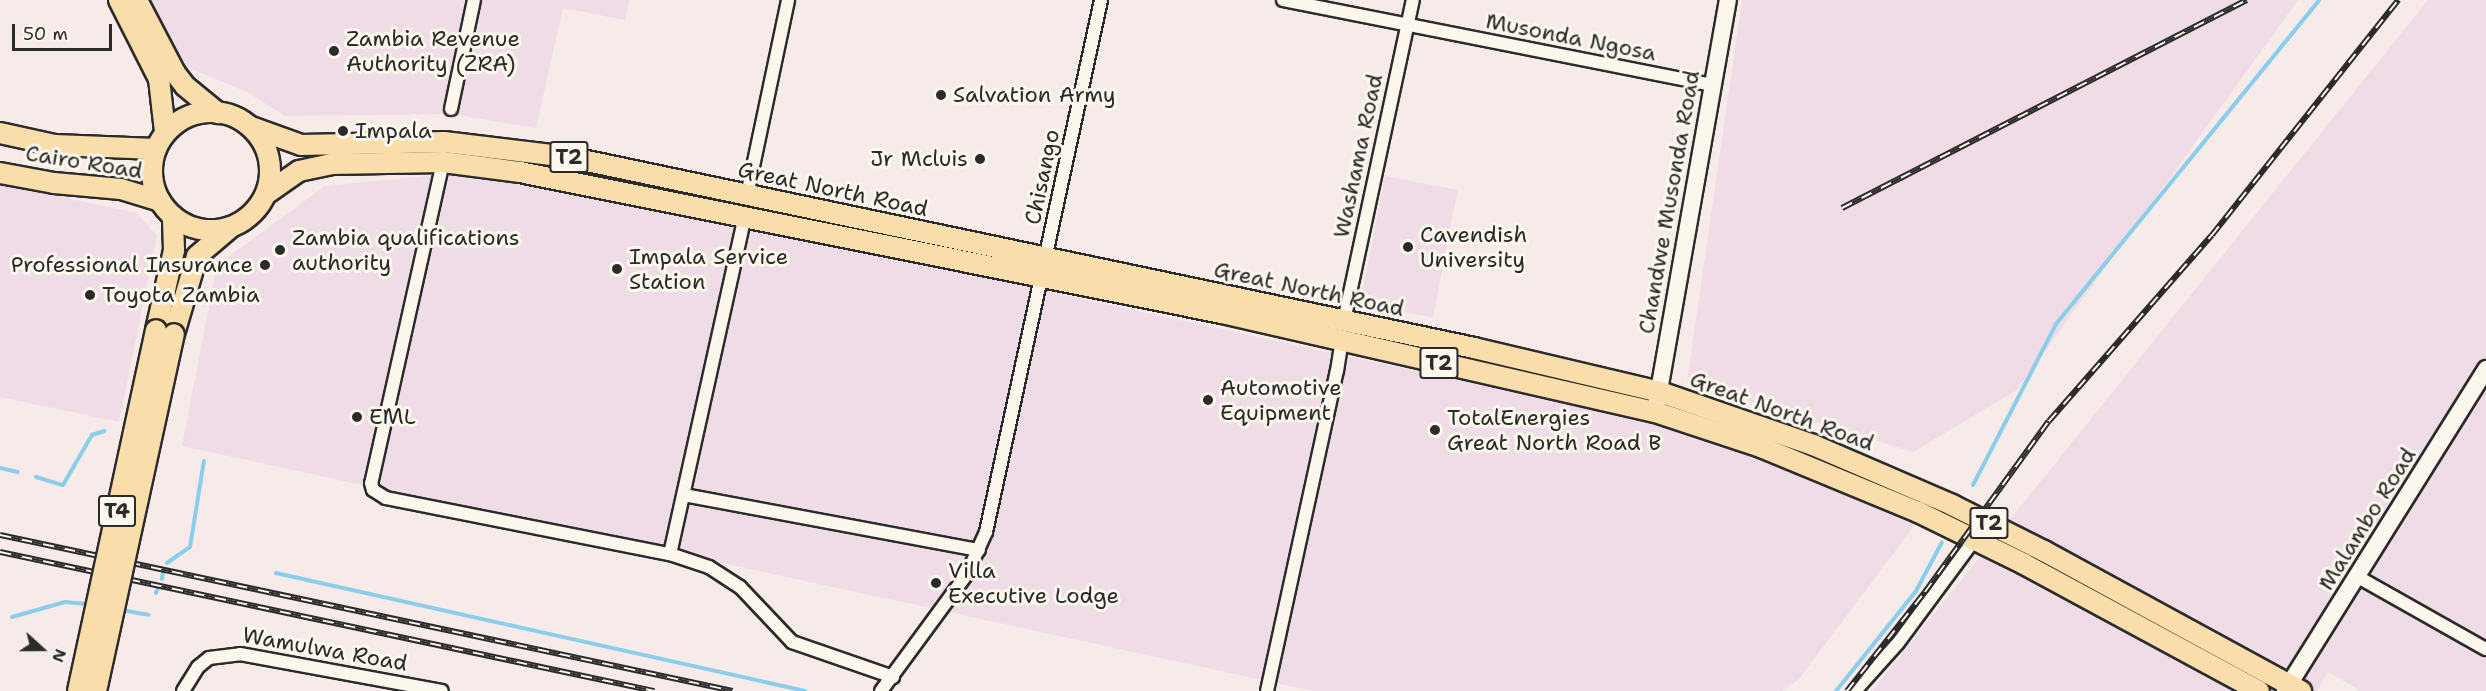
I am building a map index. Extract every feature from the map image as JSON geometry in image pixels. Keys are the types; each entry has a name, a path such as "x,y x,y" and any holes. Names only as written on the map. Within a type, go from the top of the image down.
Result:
{"main road":[{"path":"119,0 159,79 160,140 152,175 160,201 173,216 206,229 241,221 266,194 270,177 268,158 251,127 218,113 185,86 176,74 137,0"},
{"path":"160,140 180,120 199,112 218,113"},
{"name":"Great North Road","path":"251,127 301,145 444,142 516,148 747,195 1045,267 1343,331 1660,392 1813,445 1952,505 2292,689"},
{"name":"Cairo Road","path":"0,133 56,145 160,140"},
{"name":"Great North Road","path":"266,194 299,171 331,164 443,162 520,172 745,215 1264,304 1343,331 1655,412 1805,464 1975,539 2259,691"},
{"name":"Cairo Road","path":"0,173 54,183 120,189 160,201"},
{"name":"T4","path":"96,691 165,332 174,250 173,216"},
{"name":"T4","path":"78,691 165,332 201,250 241,221"}],"street":[{"path":"451,109 474,0"},
{"path":"747,195 788,0"},
{"name":"Chisango","path":"881,691 967,574 980,550 1045,267 1101,0"},
{"name":"Musonda Ngosa","path":"1283,0 1407,27 1711,85"},
{"name":"Washama Road","path":"1267,691 1413,0"},
{"name":"Chandwe Musonda Road","path":"1655,412 1711,85 1728,0"},
{"path":"443,162 371,483 373,490 386,498 670,554 709,567 733,581 792,642 893,677"},
{"path":"670,554 745,215"},
{"name":"Malambo Road","path":"2292,689 2486,369"},
{"path":"684,495 980,550"},
{"path":"1856,691 1898,642 1975,539"},
{"path":"2358,577 2486,649"},
{"name":"Wamulwa Road","path":"183,691 198,667 209,658 240,654 442,691"}],"shaded area":[{"path":"149,0 629,0 625,20 563,8 536,128 450,114 285,116 249,93 183,65"},
{"path":"1742,0 2298,0 2017,390 1913,452 1687,382"},
{"path":"2428,0 2486,0 2486,691 2361,691 2328,672 2317,691 1872,691"},
{"path":"457,173 603,195 1665,425 1920,518 1799,679 1783,691 1313,691 182,446 217,265 325,186"},
{"name":"Cavendish University","path":"1385,176 1458,190 1433,318 1360,304"},
{"path":"0,184 137,213 157,236 119,422 0,397"}],"waterway":[{"path":"1973,485 2056,324 2319,0"},
{"path":"36,477 63,485 92,435 104,431"},
{"path":"167,563 190,547 204,461"},
{"path":"0,468 18,472"},
{"path":"1836,691 1916,591 1942,542"},
{"path":"162,579 163,572"},
{"path":"276,573 805,691"},
{"path":"156,593 158,588"},
{"path":"12,617 65,602 90,604"},
{"path":"121,610 149,615"}],"railway":[{"path":"1842,208 2247,0"},
{"path":"1847,691 1925,592 2049,421 2212,235 2398,0"},
{"path":"0,535 733,691"},
{"path":"0,552 654,691"}],"place":[{"name":"Zambia Revenue Authority (ZRA)","path":"334,51"},
{"name":"Salvation Army","path":"941,95"},
{"name":"Impala","path":"343,131"},
{"name":"Jr Mcluis","path":"980,159"},
{"name":"Cavendish University","path":"1408,247"},
{"name":"Zambia qualifications authority","path":"280,250"},
{"name":"Professional Insurance","path":"265,265"},
{"name":"Impala Service Station","path":"617,269"},
{"name":"Toyota Zambia","path":"90,295"},
{"name":"Automotive Equipment","path":"1208,400"},
{"name":"EML","path":"357,417"},
{"name":"TotalEnergies Great North Road B","path":"1435,430"},
{"name":"Villa Executive Lodge","path":"936,583"}]}
